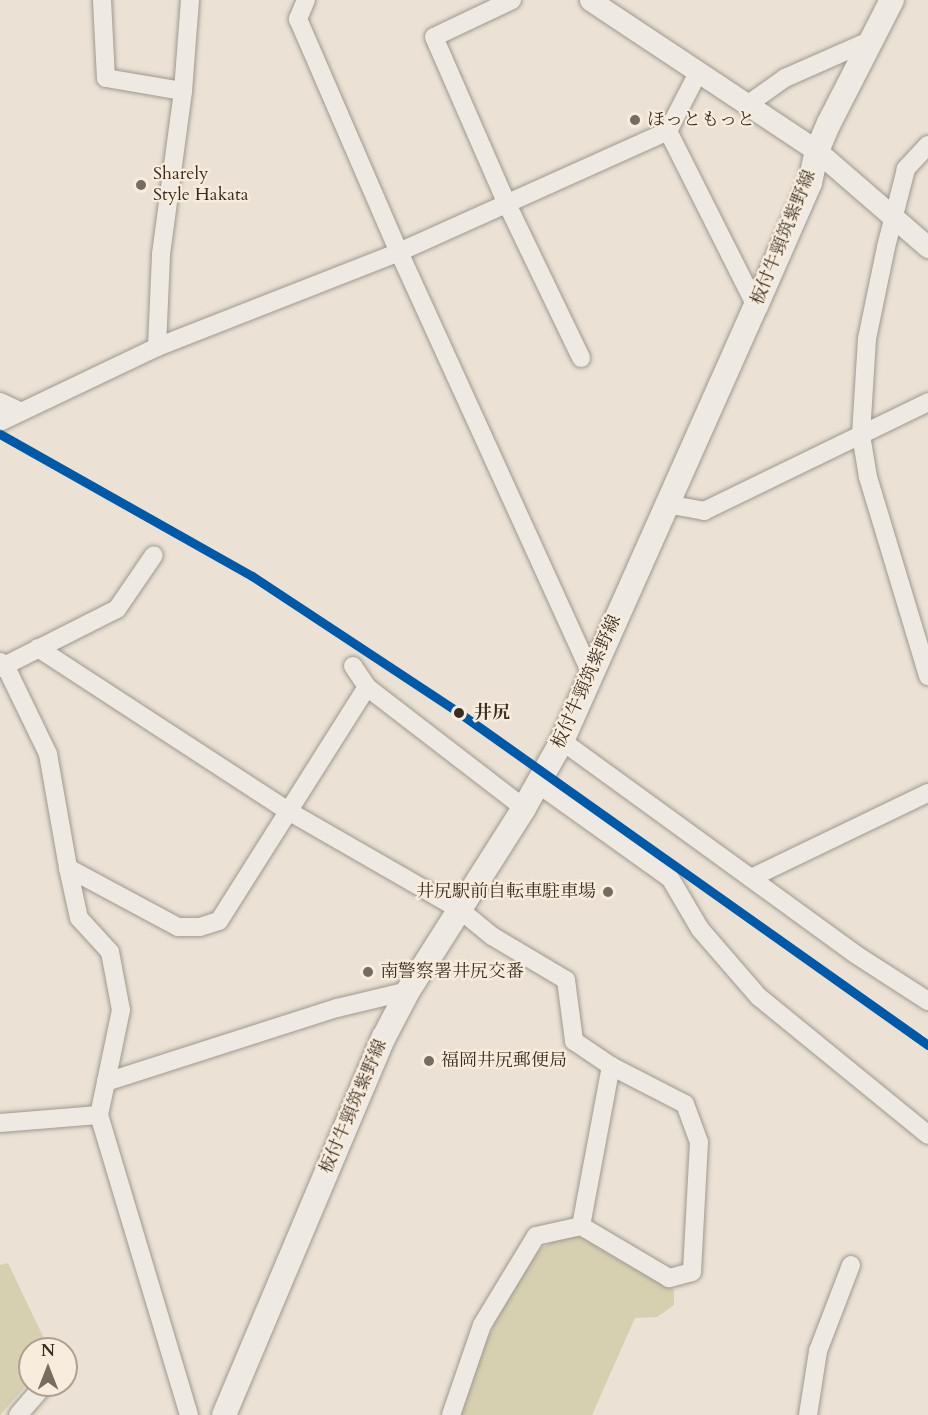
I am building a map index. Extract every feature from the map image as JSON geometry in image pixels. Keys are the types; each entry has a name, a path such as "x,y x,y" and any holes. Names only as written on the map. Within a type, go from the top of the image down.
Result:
{"main road":[{"name":"板付牛頸筑紫野線","path":"224,1415 360,1091 408,992 524,808 562,741 810,183 817,152 869,41 892,0"}],"street":[{"path":"102,0 106,78 183,91"},
{"path":"157,347 161,254 183,91 190,0"},
{"path":"306,0 298,20 399,252 591,674"},
{"path":"512,0 434,37 507,204 581,358"},
{"path":"590,0 817,152 928,247"},
{"path":"747,105 785,78 869,41"},
{"path":"0,422 157,347 399,252 668,131 699,73"},
{"path":"668,131 756,306"},
{"path":"928,145 906,169 867,339 861,435 868,477 928,676"},
{"path":"0,402 21,412"},
{"path":"666,504 704,511 928,402"},
{"path":"154,555 117,609 2,665 48,754 79,918 110,952 121,1011 99,1115 134,1223 189,1415"},
{"path":"38,648 290,812 459,909 492,936 566,980 574,1041 611,1066 685,1104 699,1142 692,1272 669,1278 581,1226 536,1236 482,1325 451,1415"},
{"path":"353,666 367,687 524,808"},
{"path":"68,868 177,927 200,927 219,921 367,687"},
{"path":"562,741 855,954 928,1001"},
{"path":"538,784 670,879 700,929 759,998 928,1135"},
{"path":"750,878 928,793"},
{"path":"106,1083 337,1008 408,992"},
{"path":"581,1226 611,1066"},
{"path":"0,1123 99,1115"},
{"path":"808,1415 818,1351 851,1265"},
{"path":"18,1415 34,1397"}],"shaded area":[{"path":"581,1236 621,1261 655,1275 674,1290 674,1305 657,1317 635,1318 592,1415 458,1415 484,1340 491,1333 499,1311 533,1254 553,1241"},
{"path":"8,1263 43,1337 18,1337 18,1395 0,1415 0,1265"}],"transit line":[{"path":"0,434 252,576 458,712 928,1045"}],"place":[{"name":"ほっともっと","path":"635,120"},
{"name":"Sharely Style Hakata","path":"141,185"},
{"name":"井尻","path":"459,713"},
{"name":"井尻駅前自転車駐車場","path":"608,892"},
{"name":"南警察署井尻交番","path":"368,972"},
{"name":"福岡井尻郵便局","path":"429,1061"}]}
